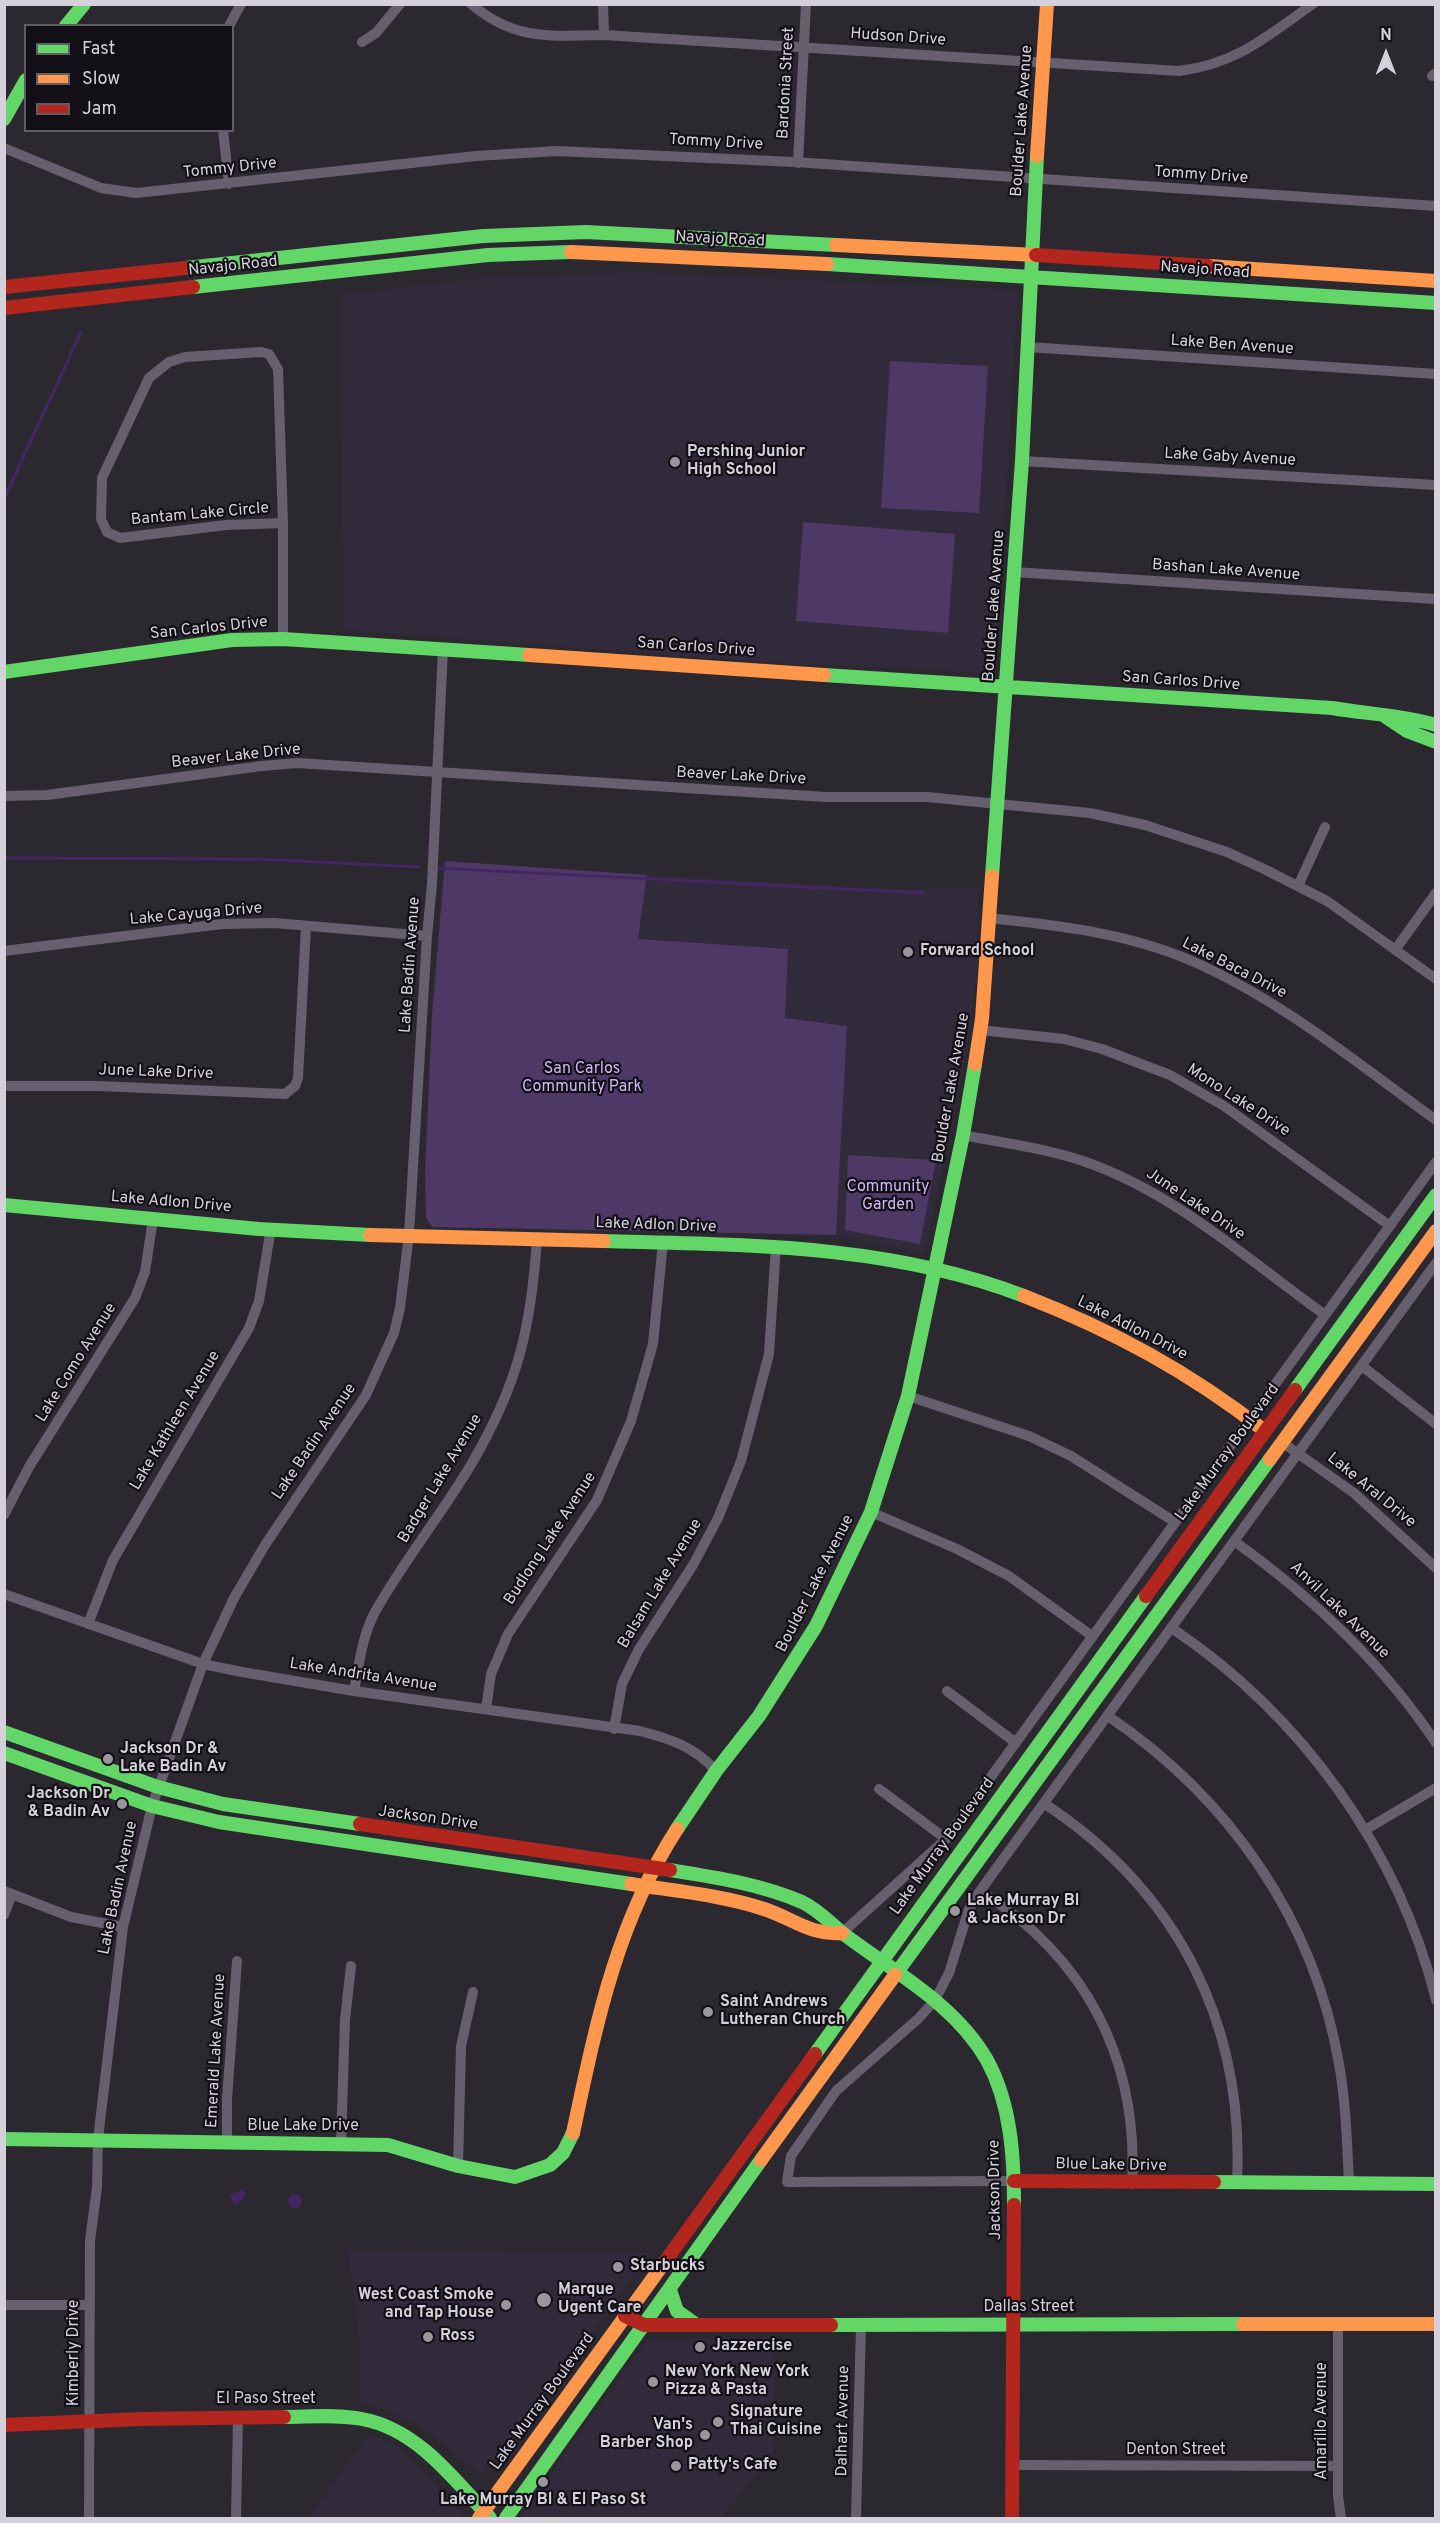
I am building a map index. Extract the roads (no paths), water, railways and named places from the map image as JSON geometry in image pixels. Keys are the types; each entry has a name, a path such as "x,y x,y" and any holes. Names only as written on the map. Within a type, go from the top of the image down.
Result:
{"main road":[{"path":"68,24 84,4"},
{"name":"Boulder Lake Avenue","path":"576,2130 599,2010 620,1946 647,1885 675,1832 759,1716 816,1626 871,1512 908,1396 963,1135 981,1030 1022,461 1035,180 1047,4"},
{"path":"4,119 24,84"},
{"name":"Navajo Road","path":"4,287 483,236 586,232 1032,255 1436,281"},
{"name":"Navajo Road","path":"4,308 488,255 590,251 1031,275 1436,303"},
{"name":"San Carlos Drive","path":"4,672 232,640 283,639 1332,708 1386,717 1413,718 1436,725"},
{"name":"San Carlos Drive","path":"1386,717 1407,731 1436,742"},
{"name":"Lake Murray Boulevard","path":"484,2516 625,2316 1436,1195"},
{"name":"Lake Adlon Drive","path":"4,1205 343,1234 776,1245 858,1254 933,1270 1017,1294 1096,1326 1162,1362 1250,1418 1265,1431"},
{"path":"506,2518 1436,1231"},
{"path":"1283,1406 1283,1443"},
{"path":"1264,1469 1265,1431"},
{"name":"Jackson Drive","path":"4,1732 158,1787 257,1811 721,1878 779,1895 832,1919 842,1934 935,2000 974,2038 997,2079 1010,2125 1014,2181 1012,2518"},
{"name":"Jackson Drive","path":"4,1753 152,1806 282,1834 647,1885 751,1905 821,1934 842,1934"},
{"name":"Blue Lake Drive","path":"4,2139 227,2143 341,2142 388,2145 458,2166 506,2176 533,2174 557,2159 568,2146 576,2130"},
{"name":"Blue Lake Drive","path":"1014,2181 1132,2184 1349,2182 1436,2184"},
{"path":"670,2290 677,2311 695,2324"},
{"name":"Dallas Street","path":"625,2316 644,2325 1436,2324"},
{"name":"El Paso Street","path":"4,2425 90,2420 347,2417 383,2424 409,2438 427,2452 484,2516"}],"street":[{"path":"230,24 241,4"},
{"path":"362,42 376,33 400,4"},
{"name":"Hudson Drive","path":"471,4 499,25 529,34 604,35 1179,71 1208,67 1237,57 1312,4"},
{"path":"603,4 604,35"},
{"name":"Bardonia Street","path":"798,162 806,4"},
{"path":"223,132 229,184"},
{"name":"Tommy Drive","path":"4,148 101,188 146,193 476,156 557,151 798,162 1436,206"},
{"name":"Lake Ben Avenue","path":"1028,347 1436,374"},
{"name":"Bantam Lake Circle","path":"261,352 269,354 278,369 283,523 226,525 120,538 104,529 100,507 102,478 144,385 162,367 185,357 261,352"},
{"name":"Lake Gaby Avenue","path":"1022,461 1436,485"},
{"path":"283,523 283,639"},
{"name":"Bashan Lake Avenue","path":"1014,572 1436,599"},
{"name":"Lake Badin Avenue","path":"97,2187 98,2139 123,1927 158,1787 203,1664 234,1598 265,1545 366,1395 394,1333 400,1308 409,1234 432,884 443,649"},
{"name":"Beaver Lake Drive","path":"4,796 47,795 262,766 297,764 825,797 927,797 1090,813 1145,825 1227,852 1298,886 1327,901 1436,979"},
{"path":"1298,886 1325,827"},
{"path":"1395,950 1436,893"},
{"name":"Lake Baca Drive","path":"988,918 1112,935 1192,961 1274,1005 1436,1120"},
{"name":"Lake Cayuga Drive","path":"4,951 222,924 275,923 427,936"},
{"name":"June Lake Drive","path":"4,1086 142,1087 285,1095 295,1086 298,1078 306,926"},
{"name":"Mono Lake Drive","path":"981,1030 1064,1039 1102,1049 1170,1075 1224,1106 1390,1226"},
{"name":"June Lake Drive","path":"963,1135 1060,1154 1135,1183 1176,1207 1325,1315"},
{"name":"Lake Murray Boulevard","path":"842,1934 946,1839 1436,1162"},
{"name":"Lake Como Avenue","path":"4,1515 29,1467 135,1298 145,1272 153,1219"},
{"name":"Lake Kathleen Avenue","path":"88,1624 113,1560 249,1328 259,1301 271,1228"},
{"name":"Badger Lake Avenue","path":"354,1691 364,1640 374,1613 470,1466 513,1380 526,1335 537,1239"},
{"name":"Budlong Lake Avenue","path":"486,1709 491,1674 508,1634 597,1500 610,1475 631,1421 652,1344 663,1242"},
{"name":"Balsam Lake Avenue","path":"614,1729 622,1684 639,1649 693,1565 718,1518 741,1461 769,1354 776,1245"},
{"path":"935,2000 948,1973 969,1909 980,1891 1173,1629 1234,1541 1436,1263"},
{"path":"1425,1278 1436,1286"},
{"path":"1362,1366 1436,1424"},
{"path":"908,1396 1029,1436 1071,1456 1175,1522"},
{"name":"Lake Aral Drive","path":"1283,1443 1371,1508 1436,1568"},
{"path":"871,1512 957,1549 1009,1576 1092,1636"},
{"name":"Anvil Lake Avenue","path":"1234,1541 1295,1587 1346,1634 1389,1681 1436,1743"},
{"name":"Lake Andrita Avenue","path":"4,1594 203,1664 354,1691 640,1731 679,1742 699,1754 717,1771"},
{"path":"1173,1629 1227,1670 1277,1717 1317,1761 1365,1830 1406,1913 1436,2000"},
{"path":"947,1691 1016,1743"},
{"path":"1108,1716 1158,1753 1210,1801 1244,1842 1286,1909 1313,1968 1334,2038 1343,2092 1349,2182"},
{"path":"1365,1830 1436,1788"},
{"path":"879,1789 946,1839"},
{"path":"1045,1804 1084,1832 1121,1864 1167,1920 1192,1962 1213,2008 1227,2057 1236,2107 1237,2183"},
{"path":"980,1891 1015,1914 1045,1941 1078,1981 1104,2025 1119,2063 1129,2103 1133,2143 1132,2184"},
{"path":"4,1915 8,1893 71,1917 123,1927"},
{"name":"Emerald Lake Avenue","path":"227,2143 227,2099 237,1961"},
{"path":"341,2142 345,2020 351,1966"},
{"path":"458,2166 460,2046 473,1992"},
{"name":"Blue Lake Drive","path":"935,2000 919,2018 836,2091 791,2156 787,2182 1014,2181"},
{"name":"Kimberly Drive","path":"89,2518 90,2241 97,2187"},
{"path":"4,2306 90,2306"},
{"name":"Amarillo Avenue","path":"1338,2324 1338,2466 1341,2518"},
{"name":"Dalhart Avenue","path":"856,2518 861,2325"},
{"path":"236,2518 238,2417"},
{"name":"Denton Street","path":"1014,2465 1338,2466"}],"waterway":[{"path":"4,499 81,332"},
{"path":"4,858 258,859 419,867"},
{"path":"438,868 923,893"}],"place":[{"name":"Pershing Junior High School","path":"675,462"},
{"name":"Forward School","path":"908,952"},
{"name":"Jackson Dr & Lake Badin Av","path":"108,1759"},
{"name":"Jackson Dr & Badin Av","path":"122,1804"},
{"name":"Lake Murray Bl & Jackson Dr","path":"955,1911"},
{"name":"Saint Andrews Lutheran Church","path":"708,2012"},
{"name":"Starbucks","path":"618,2267"},
{"name":"Marque Ugent Care","path":"544,2300"},
{"name":"West Coast Smoke and Tap House","path":"506,2305"},
{"name":"Ross","path":"428,2337"},
{"name":"Jazzercise","path":"700,2347"},
{"name":"New York New York Pizza & Pasta","path":"653,2382"},
{"name":"Signature Thai Cuisine","path":"718,2422"},
{"name":"Van's Barber Shop","path":"705,2435"},
{"name":"Patty's Cafe","path":"676,2466"},
{"name":"Lake Murray Bl & El Paso St","path":"543,2482"}],"park label":[{"name":"San Carlos Community Park","path":"582,1079"},
{"name":"Community Garden","path":"888,1197"}]}
